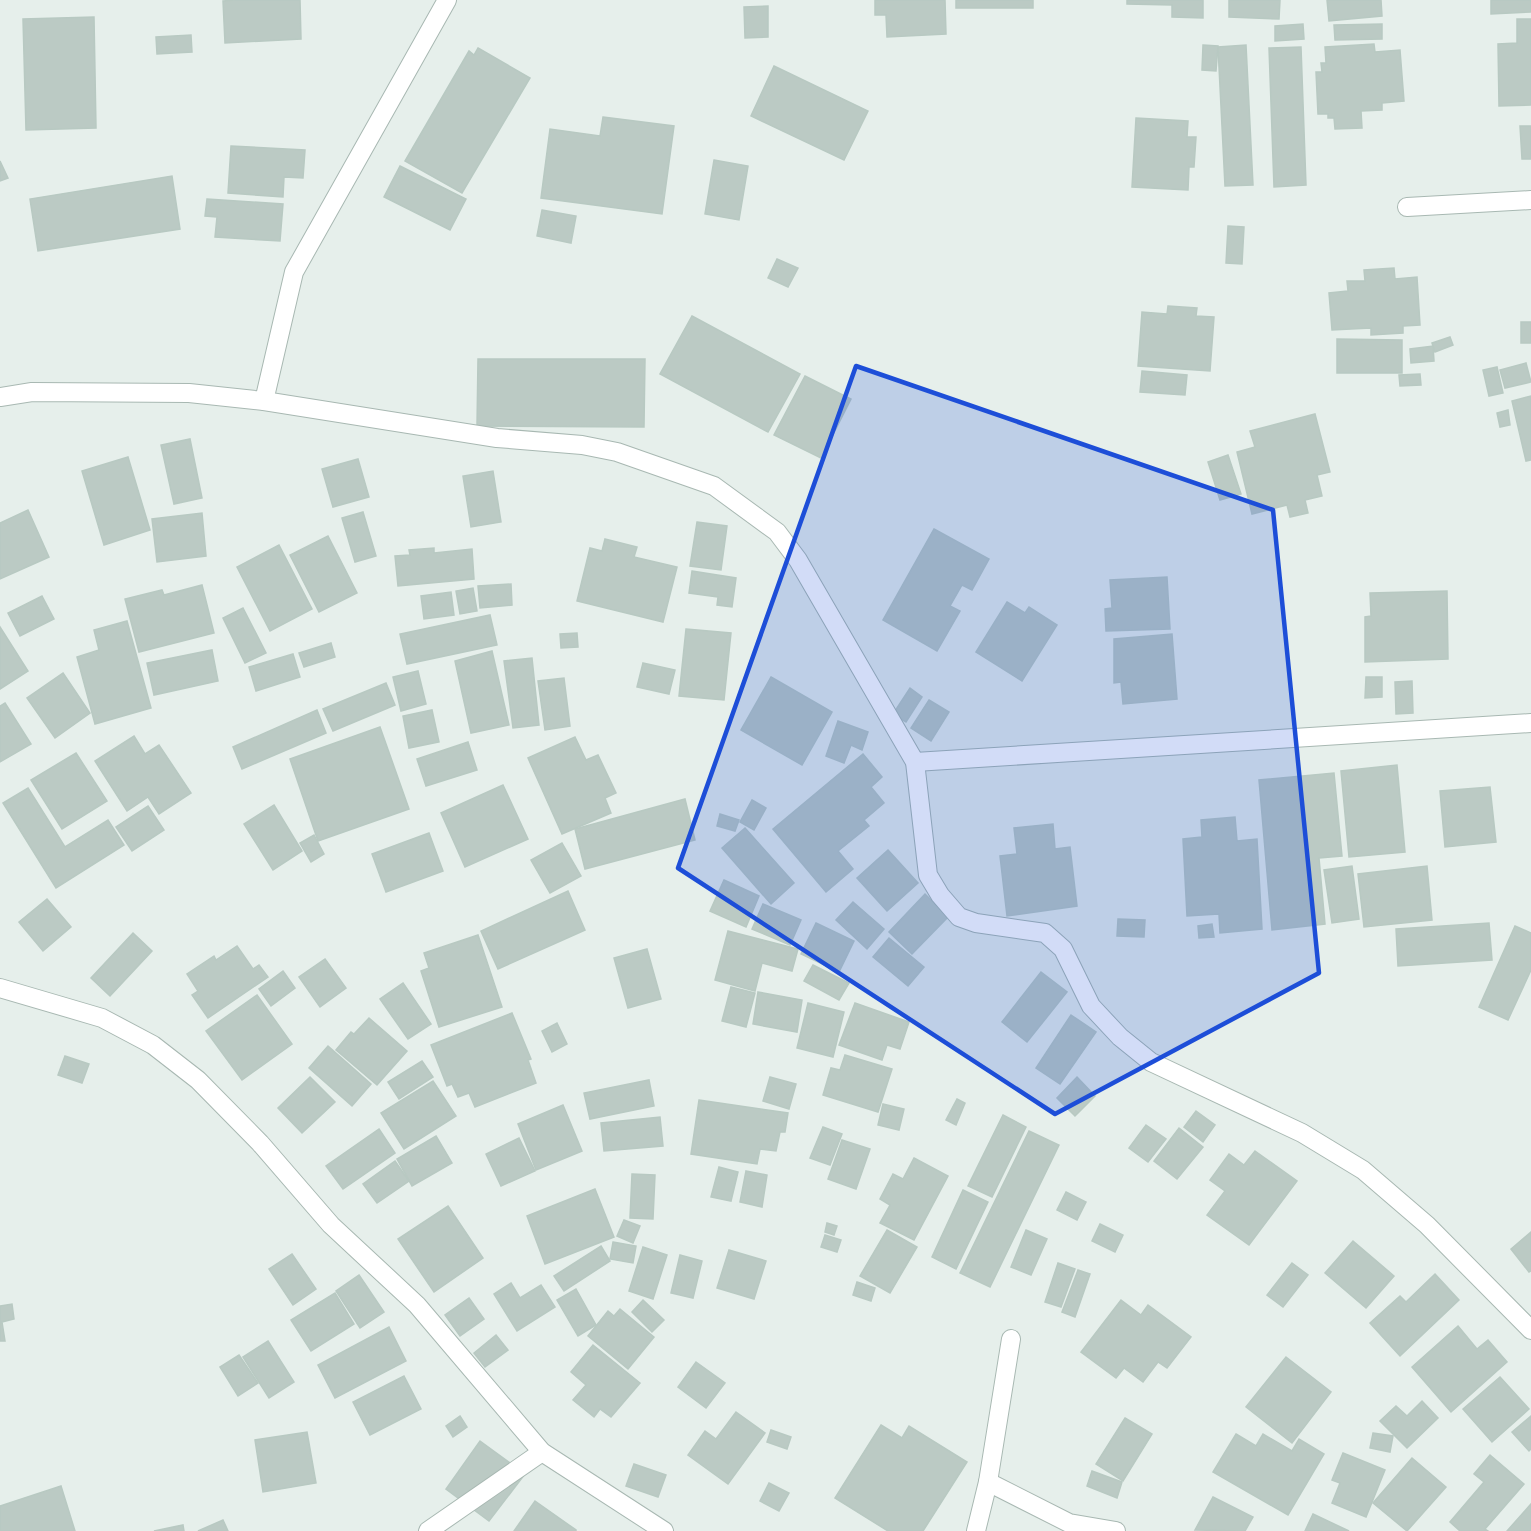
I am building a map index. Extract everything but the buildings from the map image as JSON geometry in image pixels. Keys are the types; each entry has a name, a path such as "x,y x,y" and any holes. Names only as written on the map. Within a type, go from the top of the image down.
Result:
{"street":[{"path":"264,401 294,272 447,0"},
{"path":"1407,207 1531,200"},
{"path":"0,397 32,392 178,392 264,401 497,438 582,445 617,452 714,486 777,532 798,560 915,762 928,875 940,895 959,917 976,923 1045,933 1063,949 1090,1006 1136,1050 1151,1062 1302,1133 1362,1170 1426,1225 1531,1330"},
{"path":"915,762 1531,723"},
{"path":"0,988 102,1018 153,1045 198,1080 260,1143 331,1225 417,1305 542,1452 664,1531"},
{"path":"976,1531 988,1482 1011,1339"},
{"path":"428,1531 542,1452"},
{"path":"988,1482 1069,1523 1116,1531"}],"highlighted area":[{"path":"856,366 1273,510 1319,973 1055,1114 678,868"}]}
